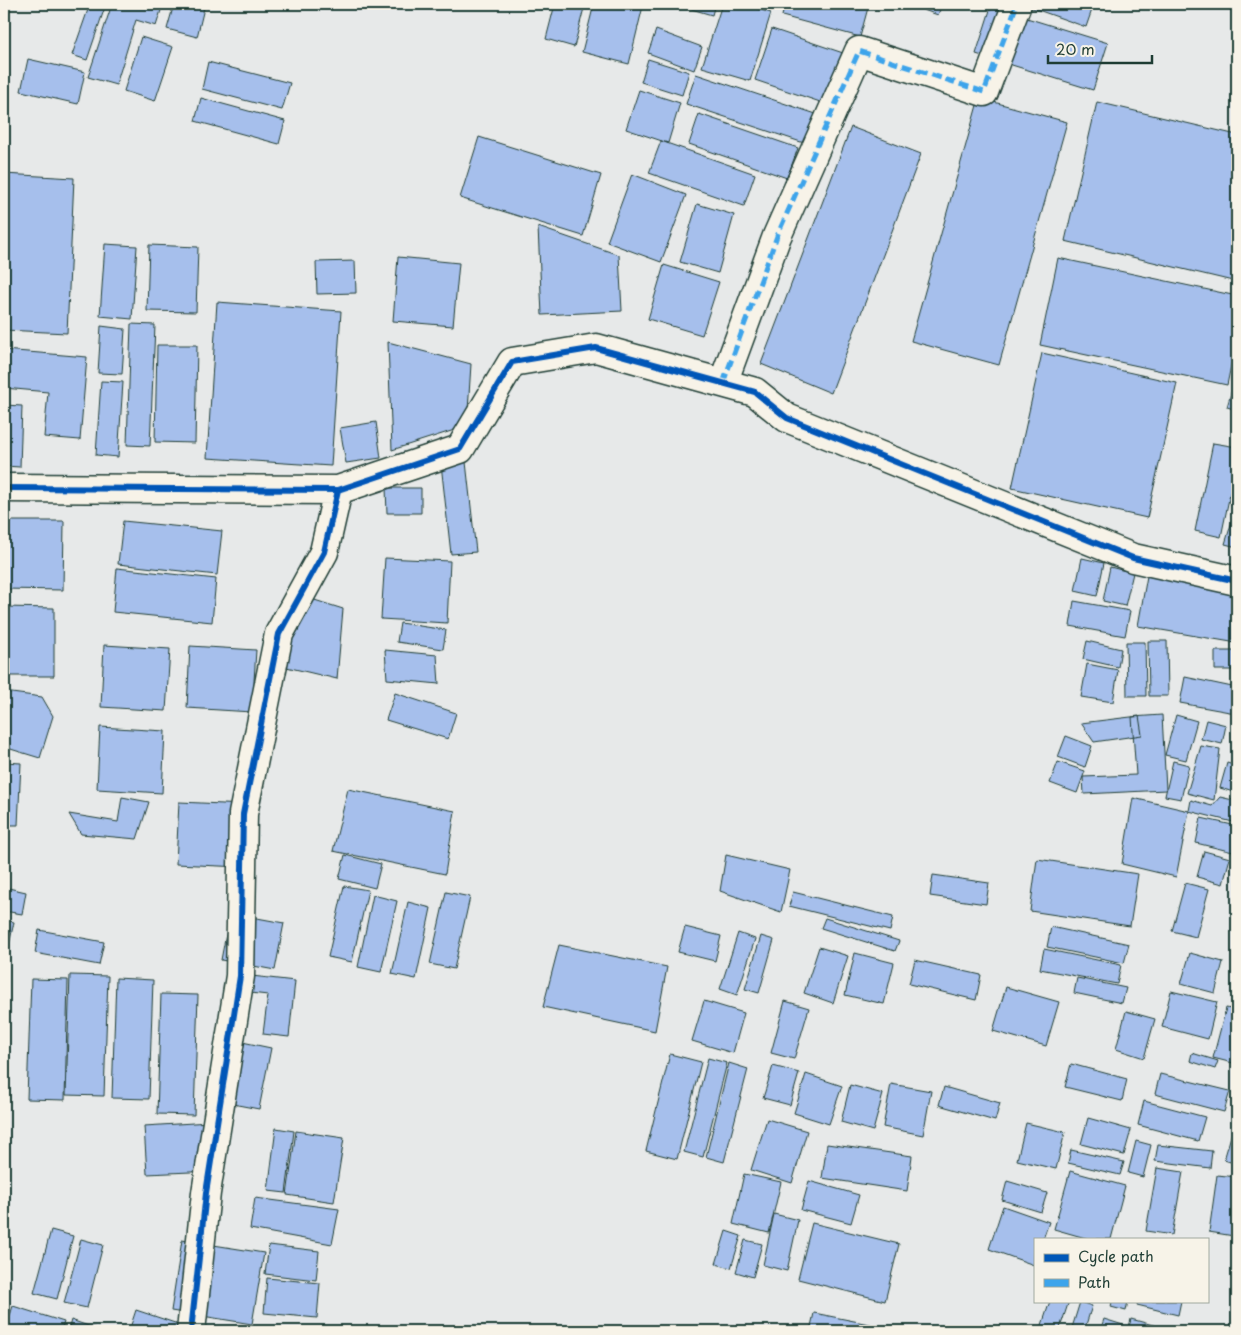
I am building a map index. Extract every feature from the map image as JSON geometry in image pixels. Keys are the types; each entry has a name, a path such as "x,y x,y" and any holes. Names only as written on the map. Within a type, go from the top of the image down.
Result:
{"street":[{"path":"723,383 777,236 859,51 984,92 1017,4"},
{"path":"4,488 338,490 460,449 512,362 596,348 755,392 788,418 1133,558 1237,581"},
{"path":"190,1331 206,1193 240,976 243,814 279,634 324,552 338,490"}],"building":[{"path":"90,4 106,4 87,60 72,55"},
{"path":"112,4 163,4 156,26 136,20 116,85 88,77"},
{"path":"174,4 187,4 204,8 197,37 167,29"},
{"path":"555,4 585,4 574,47 546,39"},
{"path":"594,4 633,4 643,6 629,64 582,52"},
{"path":"674,4 715,4 712,15"},
{"path":"722,4 741,4 771,13 750,81 702,67"},
{"path":"785,4 869,4 860,37 782,16"},
{"path":"906,4 942,4 938,15"},
{"path":"1021,4 1094,4 1086,27"},
{"path":"991,7 1108,43 1093,90 976,54"},
{"path":"772,29 849,55 832,106 755,80"},
{"path":"656,30 702,47 694,70 648,53"},
{"path":"141,37 173,47 155,101 124,91"},
{"path":"28,59 85,72 78,104 21,91"},
{"path":"648,59 689,72 682,95 641,82"},
{"path":"208,62 290,83 282,110 202,89"},
{"path":"696,74 819,115 810,145 686,104"},
{"path":"639,90 680,103 668,143 626,129"},
{"path":"201,98 285,121 279,144 195,121"},
{"path":"979,98 1067,122 999,365 911,341"},
{"path":"1097,102 1237,135 1237,282 1065,241"},
{"path":"699,114 798,148 787,178 689,144"},
{"path":"851,127 921,154 831,393 761,364"},
{"path":"479,137 601,175 583,236 460,198"},
{"path":"661,141 755,174 744,206 649,173"},
{"path":"4,174 74,178 67,333 4,330"},
{"path":"632,174 686,195 661,262 607,242"},
{"path":"697,204 734,215 718,273 680,262"},
{"path":"538,227 619,255 622,311 542,315"},
{"path":"105,244 137,246 132,319 100,316"},
{"path":"149,245 198,247 196,312 147,311"},
{"path":"398,257 459,263 453,326 393,321"},
{"path":"1058,258 1237,296 1237,336 1227,385 1040,345"},
{"path":"355,261 356,293 317,294 316,262"},
{"path":"664,265 719,282 702,335 648,319"},
{"path":"217,302 341,311 331,466 207,458"},
{"path":"131,324 155,325 150,446 127,445"},
{"path":"101,326 125,329 122,374 98,373"},
{"path":"388,342 471,364 467,426 392,450"},
{"path":"157,345 197,345 195,443 155,442"},
{"path":"4,350 87,357 80,440 44,437 48,392 4,388"},
{"path":"1042,353 1177,383 1147,518 1012,488"},
{"path":"1237,372 1237,410 1227,407"},
{"path":"101,381 123,382 118,457 96,455"},
{"path":"4,405 22,406 20,467 4,466"},
{"path":"376,422 381,458 346,463 340,428"},
{"path":"1213,443 1237,447 1237,460 1221,537 1195,531"},
{"path":"466,462 476,552 451,554 441,464"},
{"path":"386,488 421,488 421,513 387,513"},
{"path":"1237,505 1237,547 1225,544"},
{"path":"4,521 64,521 63,590 4,589"},
{"path":"123,521 222,531 217,575 118,564"},
{"path":"385,558 450,561 447,623 381,619"},
{"path":"1082,558 1104,563 1097,596 1075,591"},
{"path":"1110,567 1133,573 1125,606 1103,601"},
{"path":"117,568 216,579 212,622 113,612"},
{"path":"1147,576 1237,591 1237,643 1138,626"},
{"path":"286,591 343,609 337,679 278,665"},
{"path":"1074,601 1130,611 1125,636 1070,626"},
{"path":"4,607 54,608 54,676 4,676"},
{"path":"400,623 446,630 443,649 397,642"},
{"path":"1087,641 1121,649 1118,667 1083,659"},
{"path":"1148,641 1167,641 1168,696 1149,696"},
{"path":"1126,642 1145,642 1146,696 1127,696"},
{"path":"104,645 170,649 166,711 101,707"},
{"path":"190,646 256,650 252,712 187,708"},
{"path":"385,650 437,655 439,684 387,679"},
{"path":"1215,651 1237,651 1237,670 1215,670"},
{"path":"1087,664 1118,670 1113,702 1081,697"},
{"path":"1185,677 1237,688 1235,713 1180,703"},
{"path":"4,692 42,697 53,716 40,758 4,747"},
{"path":"395,693 456,713 448,739 386,720"},
{"path":"1162,715 1166,790 1084,794 1083,777 1136,775 1132,717"},
{"path":"1176,715 1197,721 1186,760 1165,755"},
{"path":"1139,716 1142,735 1094,742 1081,723"},
{"path":"1206,720 1226,725 1222,744 1201,739"},
{"path":"100,727 165,731 162,793 97,789"},
{"path":"1066,736 1092,746 1085,767 1058,757"},
{"path":"1201,746 1220,749 1214,800 1187,793"},
{"path":"1173,761 1189,765 1181,799 1165,796"},
{"path":"4,762 21,763 18,825 4,825"},
{"path":"1058,762 1085,771 1077,793 1050,783"},
{"path":"1227,763 1237,766 1237,793 1220,788"},
{"path":"348,789 455,811 445,874 333,851"},
{"path":"122,797 149,802 137,839 81,834 69,814 118,822"},
{"path":"1220,797 1237,801 1237,823 1189,811 1191,800 1212,806"},
{"path":"1133,798 1189,811 1176,877 1122,864"},
{"path":"179,802 245,805 241,867 176,864"},
{"path":"1201,818 1237,826 1237,853 1196,843"},
{"path":"1204,851 1230,858 1223,884 1197,877"},
{"path":"345,855 381,864 375,888 339,879"},
{"path":"726,855 790,870 781,912 720,891"},
{"path":"1037,859 1138,874 1130,926 1030,911"},
{"path":"933,875 989,883 986,904 930,896"},
{"path":"1185,883 1209,889 1196,937 1172,931"},
{"path":"344,886 368,890 352,962 328,957"},
{"path":"4,887 26,892 22,914 4,911"},
{"path":"446,892 470,897 454,969 430,964"},
{"path":"793,892 893,917 890,931 789,906"},
{"path":"373,895 397,901 381,972 358,967"},
{"path":"408,902 431,908 416,979 392,974"},
{"path":"230,913 284,923 275,970 221,960"},
{"path":"825,918 899,941 895,951 821,928"},
{"path":"4,920 14,922 9,945 4,944"},
{"path":"685,927 721,936 715,961 678,952"},
{"path":"1051,927 1129,944 1124,963 1047,947"},
{"path":"39,930 104,942 99,965 35,953"},
{"path":"738,933 755,939 737,995 720,989"},
{"path":"761,936 774,940 759,993 745,989"},
{"path":"559,945 667,967 655,1031 543,1007"},
{"path":"819,947 848,956 833,1003 804,993"},
{"path":"1044,949 1121,965 1117,984 1040,969"},
{"path":"855,953 894,963 884,1004 845,995"},
{"path":"1190,953 1223,962 1215,993 1181,984"},
{"path":"915,960 981,975 976,1000 909,984"},
{"path":"70,975 108,976 104,1096 66,1095"},
{"path":"243,975 295,981 289,1037 263,1034 268,995 241,992"},
{"path":"116,978 153,980 149,1099 112,1098"},
{"path":"1077,978 1126,988 1122,1003 1074,993"},
{"path":"31,979 68,980 65,1100 27,1099"},
{"path":"1006,987 1059,1002 1046,1046 993,1031"},
{"path":"1171,991 1217,1002 1208,1039 1162,1027"},
{"path":"161,994 198,995 194,1115 157,1114"},
{"path":"704,1001 744,1013 733,1053 692,1041"},
{"path":"785,1001 809,1008 794,1059 771,1053"},
{"path":"1226,1008 1237,1010 1237,1064 1213,1058"},
{"path":"1126,1011 1155,1019 1144,1058 1116,1049"},
{"path":"218,1037 271,1048 259,1109 206,1099"},
{"path":"1192,1053 1218,1061 1215,1069 1190,1061"},
{"path":"670,1054 701,1062 677,1159 646,1151"},
{"path":"708,1058 727,1063 703,1157 684,1152"},
{"path":"729,1063 748,1069 724,1162 706,1157"},
{"path":"1071,1064 1127,1079 1122,1101 1065,1087"},
{"path":"773,1066 799,1073 790,1105 763,1098"},
{"path":"806,1074 842,1086 829,1124 794,1113"},
{"path":"1160,1074 1230,1091 1224,1112 1155,1094"},
{"path":"891,1084 931,1091 923,1135 883,1127"},
{"path":"850,1085 883,1094 873,1131 841,1122"},
{"path":"944,1087 1000,1103 995,1121 939,1105"},
{"path":"1144,1101 1205,1117 1198,1141 1138,1125"},
{"path":"1237,1115 1237,1164 1224,1160"},
{"path":"1088,1118 1131,1130 1124,1155 1081,1144"},
{"path":"767,1119 807,1131 792,1183 751,1170"},
{"path":"210,1122 212,1171 147,1174 144,1126"},
{"path":"1026,1123 1065,1132 1056,1169 1017,1160"},
{"path":"276,1128 294,1131 286,1193 268,1191"},
{"path":"296,1131 344,1138 334,1202 287,1195"},
{"path":"1136,1141 1151,1145 1143,1177 1128,1173"},
{"path":"827,1144 912,1156 907,1191 822,1178"},
{"path":"1158,1145 1212,1151 1210,1168 1155,1161"},
{"path":"1071,1150 1124,1162 1120,1175 1068,1163"},
{"path":"1157,1168 1183,1172 1172,1235 1146,1231"},
{"path":"1070,1171 1125,1186 1111,1238 1086,1238 1054,1229"},
{"path":"744,1174 781,1182 769,1233 733,1224"},
{"path":"1217,1175 1237,1177 1237,1208 1234,1236 1209,1232"},
{"path":"809,1181 859,1195 851,1223 801,1210"},
{"path":"1007,1181 1047,1193 1041,1212 1002,1200"},
{"path":"255,1198 339,1209 332,1244 250,1229"},
{"path":"1003,1206 1049,1222 1043,1238 1034,1238 1034,1265 989,1249"},
{"path":"774,1214 798,1220 787,1271 763,1265"},
{"path":"812,1223 899,1244 885,1301 798,1279"},
{"path":"51,1230 73,1236 57,1299 34,1293"},
{"path":"726,1231 741,1236 731,1268 716,1264"},
{"path":"81,1239 103,1245 87,1308 64,1303"},
{"path":"182,1240 264,1253 252,1324 171,1311"},
{"path":"745,1240 762,1244 753,1277 736,1272"},
{"path":"269,1245 319,1251 316,1280 265,1274"},
{"path":"267,1278 320,1283 317,1318 264,1313"},
{"path":"1050,1302 1069,1302 1059,1331 1040,1331"},
{"path":"1080,1302 1092,1306 1084,1331 1071,1331"},
{"path":"1112,1302 1128,1302 1126,1311 1111,1307"},
{"path":"1138,1302 1181,1302 1178,1315 1137,1305"},
{"path":"13,1306 64,1322 61,1331 5,1331"},
{"path":"136,1310 187,1327 185,1331 129,1331"},
{"path":"814,1313 904,1331 810,1331"},
{"path":"1104,1319 1123,1325 1121,1331 1100,1331"},
{"path":"1131,1319 1175,1331 1128,1331"},
{"path":"71,1320 103,1331 68,1331"}],"marked path":[{"path":"723,383 777,236 859,51 984,92 1017,4"}],"cycle path":[{"path":"4,488 338,490 460,449 512,362 596,348 755,392 787,418 1133,558 1237,581"},
{"path":"191,1331 206,1193 240,976 243,814 279,634 324,552 338,490"}]}
